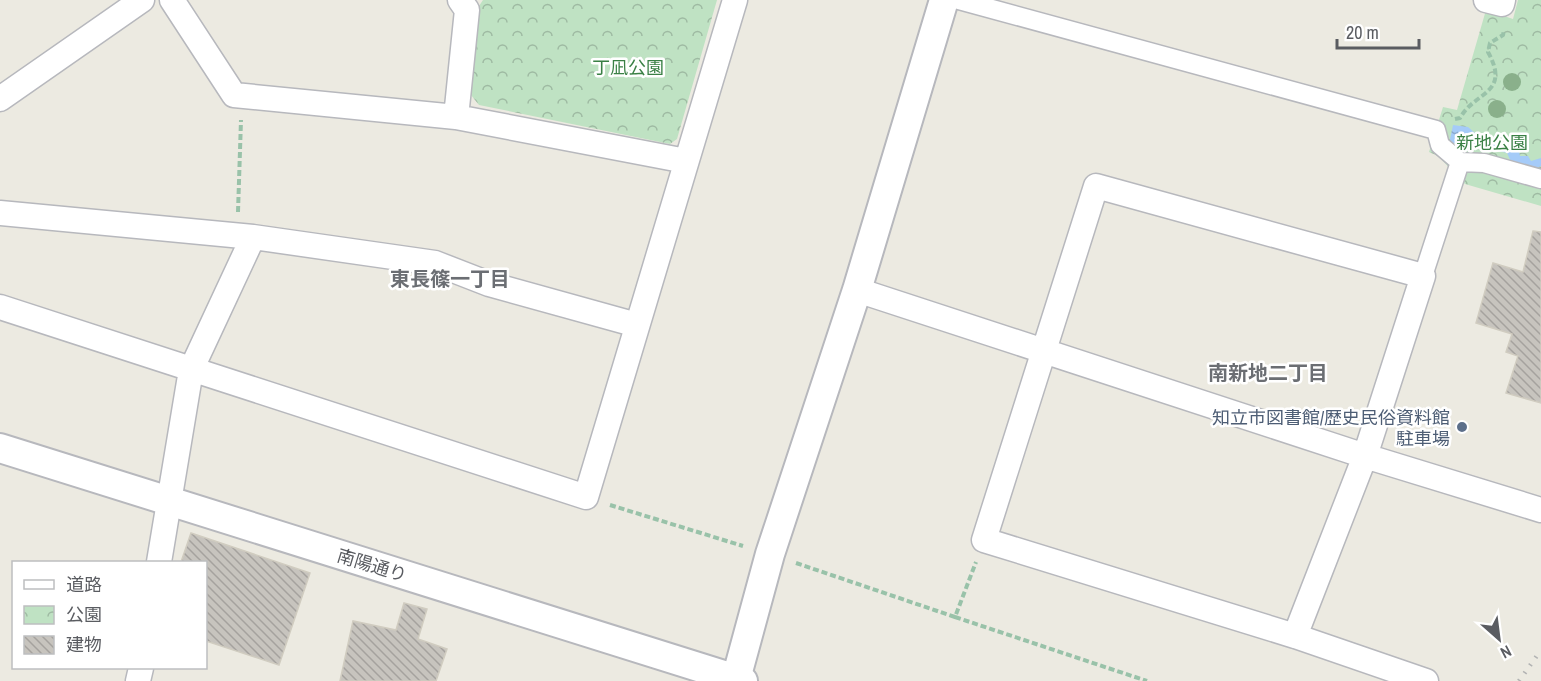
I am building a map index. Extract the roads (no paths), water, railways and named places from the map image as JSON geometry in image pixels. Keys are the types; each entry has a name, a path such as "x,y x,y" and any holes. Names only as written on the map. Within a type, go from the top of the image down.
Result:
{"street":[{"path":"0,99 142,0"},
{"path":"172,0 234,94 456,117 686,161"},
{"path":"456,117 467,10 460,0"},
{"path":"0,307 586,497 735,0"},
{"path":"739,680 770,554 857,291 944,0"},
{"path":"959,0 1436,130 1440,145 1460,162 1484,163 1541,178"},
{"path":"1295,636 1365,456 1460,162"},
{"path":"1423,276 1096,186 984,540 1295,636 1426,681"},
{"path":"0,213 245,236 435,263 489,284 637,325"},
{"path":"159,561 191,370 245,236"},
{"path":"857,291 1365,456 1541,510"},
{"name":"南陽通り","path":"0,448 739,680"}],"water":[{"path":"1453,125 1468,127 1484,141 1519,151 1520,156 1528,156 1531,161 1541,158 1541,166 1533,170 1512,164 1507,153 1480,146 1461,152 1449,144"}],"railway":[{"path":"1519,681 1541,650"}],"place":[{"name":"知立市図書館/歴史民俗資料館 駐車場","path":"1462,427"}],"district":[{"name":"東長篠一丁目","path":"450,278"},
{"name":"南新地二丁目","path":"1268,372"}],"park label":[{"name":"丁凪公園","path":"628,67"},
{"name":"新地公園","path":"1492,142"}]}
